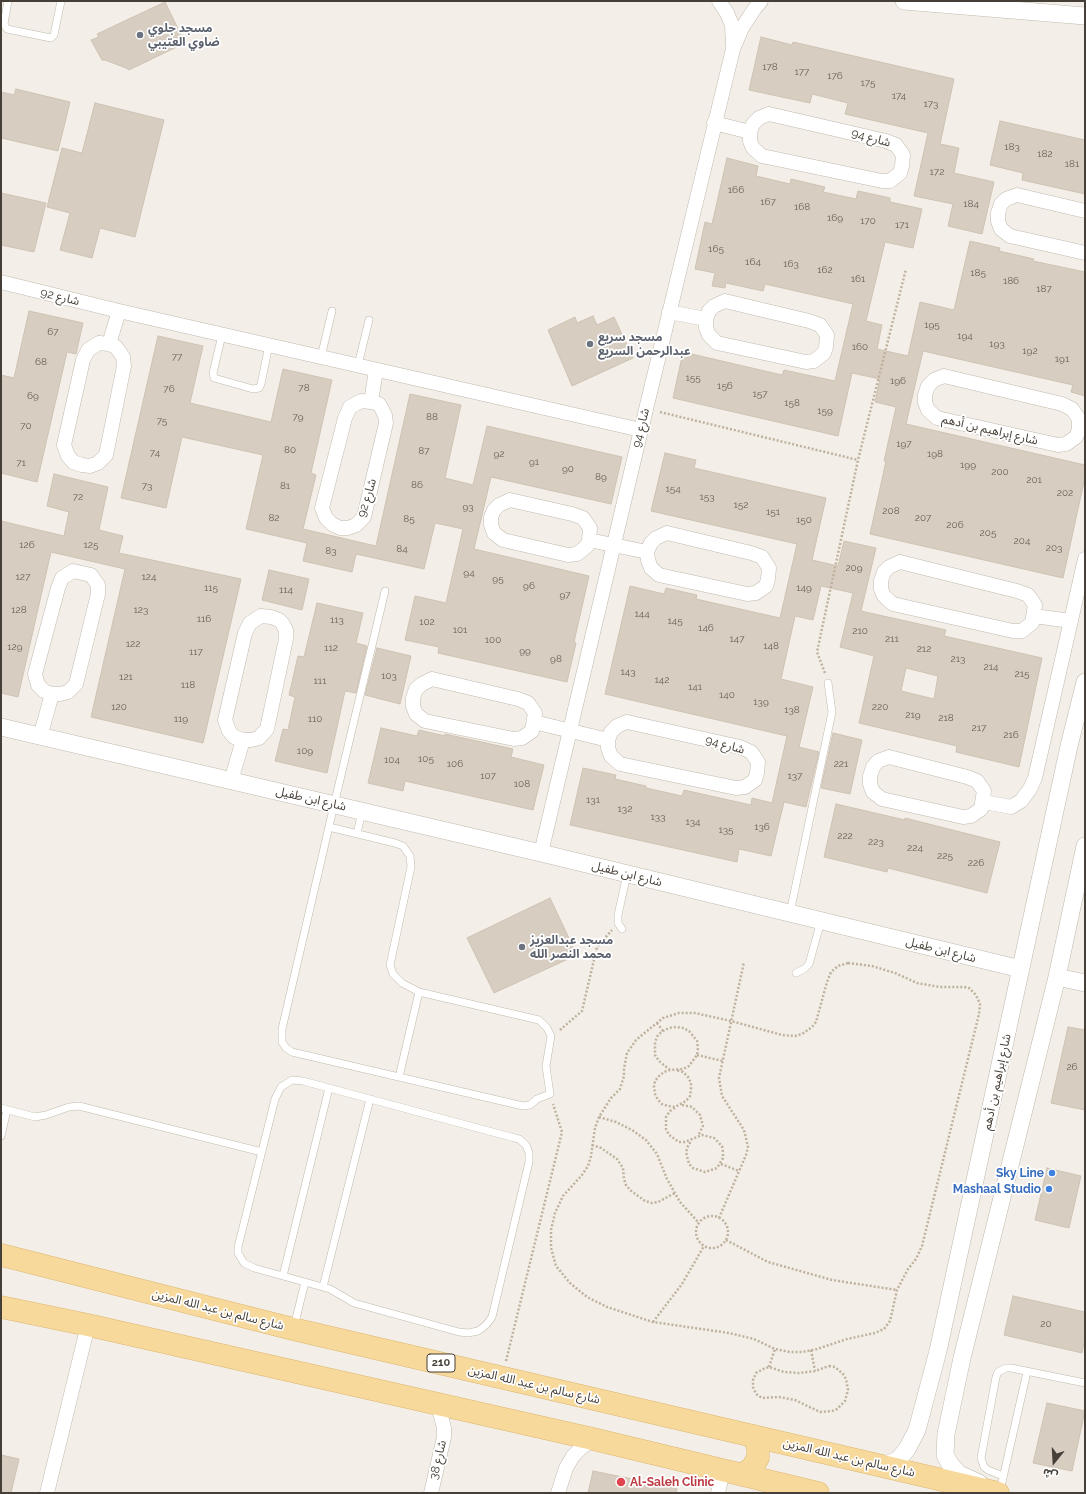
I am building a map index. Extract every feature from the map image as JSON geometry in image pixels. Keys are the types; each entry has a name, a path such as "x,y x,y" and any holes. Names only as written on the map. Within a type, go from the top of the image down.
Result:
{"main road":[{"name":"شارع سالم بن عبد الله المزين","path":"1,1255 293,1329 882,1466 1000,1489"},
{"path":"1,1307 88,1325 593,1439 818,1493"},
{"path":"733,1472 752,1468 758,1458 758,1446 753,1436"}],"street":[{"name":"شارع 94","path":"719,1 727,13 732,25 734,37 733,49"},
{"name":"شارع 94","path":"541,853 714,123 733,49 742,28 761,1"},
{"path":"910,1 1085,16"},
{"name":"شارع 94","path":"769,114 886,141 896,145 903,155 902,166 897,177 882,181 762,156 753,148 750,140 750,132 753,124 759,118 769,114"},
{"path":"714,123 750,132"},
{"path":"1085,211 1017,195 1006,199 1001,204 998,213 998,221 1001,229 1010,236 1085,253"},
{"name":"شارع 92","path":"1,282 222,335 641,430"},
{"path":"725,301 820,325 827,336 826,347 824,353 820,357 814,361 806,362 717,343 709,336 706,328 706,319 709,311 714,306 725,301"},
{"path":"109,344 119,311"},
{"path":"669,312 706,319"},
{"path":"98,343 109,344 116,347 120,351 123,357 124,366 106,455 98,463 90,466 82,465 74,462 68,456 64,445 83,360 88,350 94,345 98,343"},
{"path":"371,402 376,370"},
{"name":"شارع إبراهيم بن أدهم","path":"944,376 1062,404 1078,414 1082,431 1073,441 1058,445 937,418 928,410 925,402 925,395 928,386 934,380 944,376"},
{"name":"شارع 92","path":"356,402 371,402 378,404 382,408 386,415 386,423 364,517 356,525 348,528 340,528 332,524 326,518 322,508 345,418 350,407 356,402"},
{"path":"510,500 572,514 583,518 588,524 590,528 589,540 587,546 583,550 577,554 568,555 503,540 494,533 491,525 491,517 494,510 499,505 510,500"},
{"path":"667,533 762,557 769,568 768,579 766,586 763,589 756,593 747,594 659,575 651,568 648,560 648,552 651,543 656,538 667,533"},
{"path":"589,540 648,552"},
{"path":"984,802 1010,807 1021,801 1030,789 1035,778 1085,559"},
{"path":"900,562 1028,595 1035,605 1034,616 1029,627 1022,631 1013,632 893,604 884,596 881,589 881,581 884,572 889,567 900,562"},
{"path":"73,571 83,572 94,578 98,585 98,594 76,684 68,692 52,694 44,691 38,685 35,674 62,578 73,571"},
{"path":"261,616 271,617 282,623 286,630 286,639 267,729 259,738 243,740 234,736 226,726 225,720 246,633 250,623 261,616"},
{"path":"1034,616 1071,621"},
{"path":"432,679 518,699 528,703 535,713 534,722 532,731 529,735 514,739 462,729 425,721 416,714 413,706 413,698 416,689 432,679"},
{"name":"شارع إبراهيم بن أدهم","path":"882,1466 898,1460 907,1449 916,1430 938,1351 1069,746 1085,690"},
{"path":"40,737 52,694"},
{"path":"534,722 608,740"},
{"name":"شارع 94","path":"627,722 740,747 751,752 756,758 758,762 757,773 755,780 751,784 745,787 736,788 620,764 611,756 608,748 608,740 611,732 616,726 627,722"},
{"name":"شارع ابن طفيل","path":"1,727 541,853 1021,969"},
{"path":"1069,746 1075,741 1085,738"},
{"path":"231,781 243,740"},
{"path":"889,757 967,777 977,781 984,791 984,802 978,813 963,818 882,799 873,792 870,784 870,776 873,767 878,762 889,757"},
{"path":"1000,1489 959,1474 950,1464 945,1455 946,1434 970,1325 1057,977 1085,846"},
{"path":"1057,977 1085,983"},
{"path":"946,1319 949,1328 956,1333 964,1332 970,1325"},
{"path":"47,1493 88,1325"},
{"name":"شارع 38","path":"431,1493 444,1437 444,1428 438,1404"},
{"path":"558,1493 566,1468 573,1456 593,1439"},
{"path":"718,1493 733,1472"}],"lane":[{"path":"8,1 4,24 7,29 51,38 54,35 60,1"},
{"path":"321,357 332,311"},
{"path":"358,366 369,320"},
{"path":"222,335 213,373 214,378 253,389 258,388 261,384 270,345"},
{"path":"329,827 403,846 410,856 412,867 390,965 393,974 402,983 414,991 539,1020 552,1036 546,1066 550,1094 538,1099 530,1105 523,1106 292,1052 286,1048 282,1042 282,1029 334,805 385,590"},
{"path":"790,913 832,712 828,683"},
{"path":"357,834 362,811"},
{"path":"620,926 618,915 627,874"},
{"path":"796,973 804,969 809,964 821,921"},
{"path":"399,1077 419,992"},
{"path":"292,1080 370,1099 519,1139 526,1145 529,1153 529,1162 492,1317 486,1325 478,1331 468,1333 459,1332 354,1303 336,1292 323,1287 249,1266 240,1258 238,1247 275,1099 281,1087 292,1080"},
{"path":"282,1276 329,1088"},
{"path":"323,1287 370,1099"},
{"path":"1,1136 4,1109 35,1117 46,1115 69,1106 79,1106 262,1152"},
{"path":"293,1329 305,1282"},
{"path":"1000,1489 988,1470 984,1467 981,1458 998,1372 1006,1368 1085,1383"},
{"path":"1000,1489 1027,1372"}],"path":[{"path":"828,683 817,652 858,460 906,269"},
{"path":"646,408 858,460"},
{"path":"552,1036 582,1011 597,947 620,926"},
{"path":"720,1218 746,1156 748,1147 747,1138 740,1123 722,1096 719,1078 744,962"},
{"path":"848,963 872,966 925,984 940,987 969,988 979,999 980,1009 922,1246 916,1259 897,1290 890,1321 884,1329 875,1333 847,1339 811,1350 790,1352 775,1349 754,1340 729,1333 653,1322 607,1307 587,1297 570,1283 556,1266 551,1248 551,1230 555,1212 563,1196 588,1166 595,1128 599,1117 611,1098 620,1089 627,1053 636,1040 663,1018 679,1013 695,1014 731,1021 782,1035 795,1036 802,1034 816,1022 831,972 838,966 848,963"},
{"path":"657,1023 663,1031"},
{"path":"670,1070 659,1061 655,1055 655,1042 658,1035 663,1031 676,1027 689,1030 694,1036 698,1048 697,1055 689,1066 676,1070"},
{"path":"697,1055 723,1061"},
{"path":"675,1107 662,1104 655,1094 654,1088 655,1081 658,1076 670,1070 683,1072 688,1077 692,1089 690,1096 686,1101 675,1107 666,1116 665,1123 668,1135 679,1142 691,1141"},
{"path":"502,1377 562,1132 550,1094"},
{"path":"681,1105 692,1107 700,1115 703,1126 698,1136 691,1141 688,1146 686,1152 689,1164 693,1168 705,1172 717,1168 721,1164 723,1158 722,1146 719,1141 709,1135 698,1136"},
{"path":"599,1117 616,1122 632,1130 646,1140 657,1154 667,1179 680,1202 699,1223"},
{"path":"592,1145 601,1148 617,1159 623,1168 626,1185 630,1190 645,1201 652,1203 658,1202 675,1193"},
{"path":"721,1164 739,1171"},
{"path":"708,1216 720,1218 724,1221 728,1230 726,1240 722,1244 713,1248 704,1246 697,1238 696,1228 703,1219 708,1216"},
{"path":"726,1240 768,1262 832,1280 897,1290"},
{"path":"653,1322 682,1284 704,1246"},
{"path":"769,1368 775,1349"},
{"path":"811,1350 815,1370"},
{"path":"829,1366 839,1370 846,1379 848,1390 847,1396 845,1401 837,1409 826,1412 820,1412 795,1400 779,1397 762,1398 754,1391 753,1380 759,1371 769,1368 799,1373 829,1366"}],"building":[{"name":"مسجد جلوي ضاوي العتيبي","path":"165,2 185,43 129,70 102,60 91,40 99,37 97,34"},
{"path":"761,37 792,45 793,42 954,79 940,144 959,148 954,173 994,182 982,234 948,226 953,204 914,196 928,133 845,114 848,103 812,94 810,103 749,90"},
{"path":"16,89 70,102 58,151 1,138 1,92 14,95"},
{"path":"95,103 164,120 135,237 100,228 92,258 60,250 70,213 47,207 62,148 82,153"},
{"path":"1000,121 1085,140 1085,194 1022,180 1023,173 990,165"},
{"path":"727,158 758,166 756,176 790,184 791,179 825,187 823,192 856,199 858,191 890,198 890,202 922,209 913,248 885,242 866,321 882,325 877,349 908,356 920,302 954,310 970,241 1000,248 999,251 1034,259 1033,261 1085,272 1085,396 1071,392 1073,385 923,351 906,424 1085,465 1085,477 1063,578 870,534 896,407 875,402 880,379 852,373 838,436 673,398 683,352 782,375 784,370 835,381 853,304 765,284 763,291 726,283 725,288 712,286 715,273 695,269 705,222 712,224"},
{"path":"1,193 46,203 34,252 1,245"},
{"path":"29,311 83,323 76,354 67,352 37,482 1,473 1,375 14,378"},
{"name":"مسجد سريع عبدالرحمن السريع","path":"593,316 597,325 614,317 633,358 572,386 548,330 575,317 577,323"},
{"path":"158,336 203,346 190,403 271,422 283,369 332,380 311,473 316,475 303,529 376,546 410,394 461,405 445,478 473,485 487,426 622,457 611,504 491,477 474,549 589,576 574,642 576,643 567,682 438,653 439,647 405,640 415,596 446,603 463,529 435,523 424,569 356,554 352,572 303,561 307,543 246,529 263,455 182,437 166,508 121,498"},
{"path":"665,453 696,460 694,468 826,498 812,560 838,566 844,541 876,548 861,611 946,630 944,636 1042,658 1019,767 956,752 957,746 859,723 874,656 840,647 853,593 821,586 813,620 795,616 781,679 813,687 799,747 819,752 806,807 784,802 771,856 739,849 737,862 570,825 583,768 616,775 615,779 682,796 684,790 751,805 752,798 772,803 787,736 605,694 630,586 664,594 666,588 697,595 696,599 780,618 797,544 651,511","holes":["906,668 938,676 934,699 901,691"]},
{"path":"54,474 108,487 99,530 123,536 119,553 241,579 203,743 91,717 125,569 51,552 18,697 1,693 1,521 64,536 69,512 47,506"},
{"path":"269,570 309,579 302,610 262,600"},
{"path":"317,603 363,613 356,643 367,646 356,693 345,691 327,773 275,761 283,729 288,730 295,697 289,695 298,656 304,657"},
{"path":"377,648 411,656 400,704 365,695"},
{"path":"381,728 417,736 419,730 445,736 445,734 513,749 511,757 544,765 533,810 405,781 403,791 368,783"},
{"path":"833,733 862,740 850,794 821,788"},
{"path":"836,804 905,820 905,818 1000,842 987,893 888,868 887,872 824,857"},
{"name":"مسجد عبدالعزيز محمد النصر الله","path":"550,898 577,955 494,993 467,938"},
{"path":"1068,1027 1085,1030 1085,1110 1051,1103"},
{"path":"1047,1168 1081,1176 1069,1228 1035,1220"},
{"path":"1013,1296 1085,1312 1085,1338 1082,1353 1004,1335"},
{"path":"1047,1403 1085,1411 1072,1471 1033,1463"},
{"path":"1,1455 19,1459 11,1493 1,1493"},
{"path":"593,1471 677,1488 676,1493 588,1493"}],"place":[{"name":"مسجد جلوي ضاوي العتيبي","path":"140,35"},
{"name":"مسجد سريع عبدالرحمن السريع","path":"590,344"},
{"name":"مسجد عبدالعزيز محمد النصر الله","path":"522,947"},
{"name":"Sky Line","path":"1052,1173"},
{"name":"Mashaal Studio","path":"1049,1189"},
{"name":"Al-Saleh Clinic","path":"621,1482"}]}
